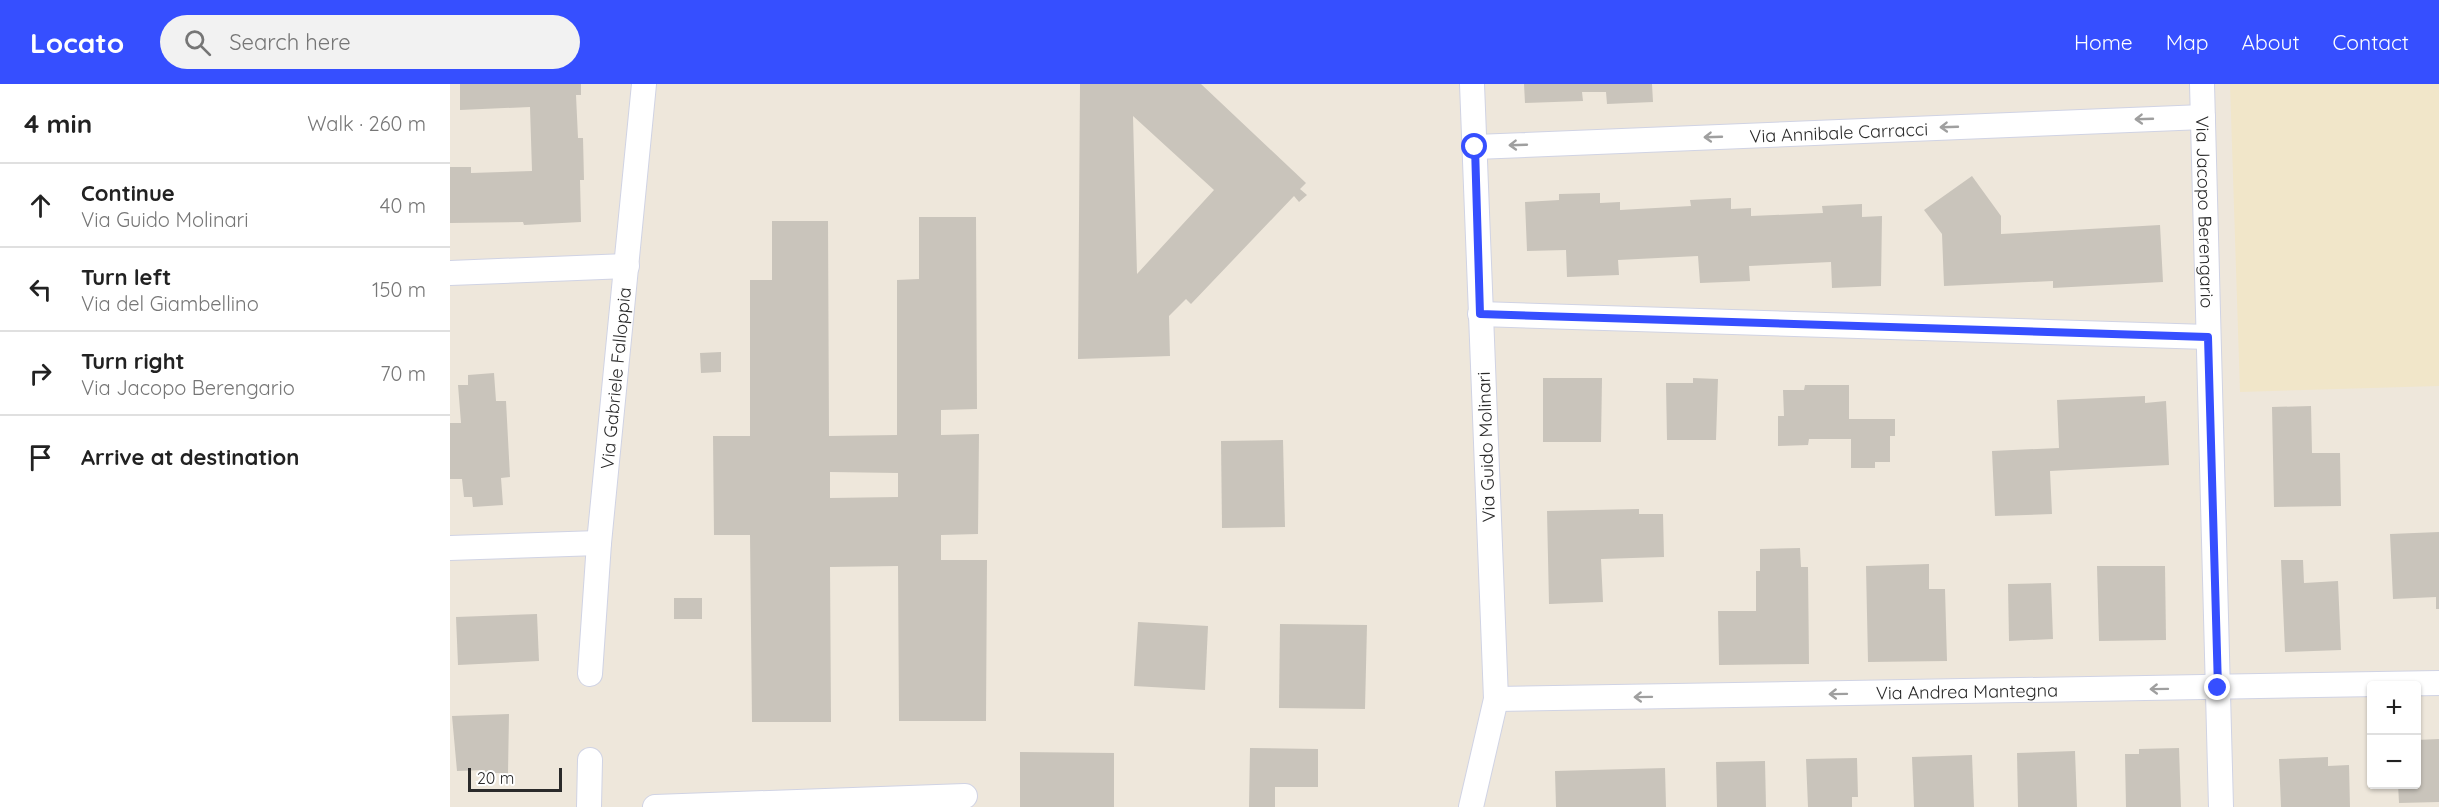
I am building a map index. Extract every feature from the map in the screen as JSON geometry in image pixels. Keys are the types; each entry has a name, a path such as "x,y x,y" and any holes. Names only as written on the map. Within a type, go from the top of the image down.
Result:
{"street":[{"name":"Via Gabriele Falloppia","path":"590,674 599,543 644,84"},
{"name":"Via Guido Molinari","path":"1471,807 1496,699 1472,84"},
{"name":"Via Jacopo Berengario","path":"2202,84 2221,807"},
{"name":"Via Annibale Carracci","path":"1475,147 2203,117"},
{"path":"450,273 627,266"},
{"path":"1480,314 2208,337"},
{"path":"450,548 599,543"},
{"name":"Via Andrea Mantegna","path":"1496,699 2439,683"},
{"path":"589,807 590,760"},
{"path":"655,807 965,796"}],"shaded area":[{"path":"2230,84 2439,84 2439,386 2240,392"}],"building":[{"path":"460,84 581,84 581,95 576,95 578,138 583,138 584,180 580,180 581,222 524,225 523,222 450,223 450,167 471,167 471,173 532,171 530,107 460,110"},
{"path":"1080,84 1201,84 1306,183 1300,189 1307,195 1299,202 1294,196 1191,304 1186,299 1169,316 1170,356 1078,359","holes":["1133,116 1214,190 1137,274"]},
{"path":"1524,84 1652,84 1653,102 1607,104 1606,92 1582,92 1583,101 1525,103"},
{"path":"1972,176 2001,216 2001,234 2160,225 2163,282 2053,288 2053,281 1944,286 1942,234 1924,210"},
{"path":"1600,193 1600,203 1620,202 1620,210 1691,206 1690,200 1731,198 1731,209 1751,208 1751,216 1823,213 1822,206 1862,204 1862,217 1882,216 1881,286 1832,288 1831,262 1749,266 1750,281 1700,283 1698,256 1618,260 1619,275 1567,277 1566,250 1527,251 1525,202 1559,200 1559,194"},
{"path":"919,217 976,217 977,409 941,410 941,435 979,434 978,534 941,535 941,560 987,560 986,721 899,721 898,566 830,567 831,722 752,722 750,535 714,535 713,436 750,436 750,280 772,280 772,221 828,221 829,436 897,435 897,280 919,279","holes":["830,472 898,473 898,497 830,498"]},
{"path":"721,352 721,372 701,373 700,353"},
{"path":"494,373 496,401 506,401 510,477 501,478 503,505 473,507 472,497 464,497 462,479 450,479 450,423 461,423 458,385 468,385 468,375"},
{"path":"1543,378 1602,378 1601,442 1543,442"},
{"path":"1693,378 1718,379 1716,440 1667,440 1666,383 1693,383"},
{"path":"1805,385 1849,385 1849,419 1895,419 1895,436 1890,436 1890,462 1875,462 1875,468 1851,468 1851,439 1809,439 1808,445 1778,446 1778,416 1784,416 1783,390 1804,390"},
{"path":"2145,396 2145,403 2166,401 2169,465 2050,471 2052,514 1995,516 1992,451 2059,448 2057,400"},
{"path":"2311,406 2312,453 2340,453 2341,506 2274,507 2272,407"},
{"path":"1283,440 1285,527 1222,528 1221,441"},
{"path":"1639,509 1639,514 1663,514 1664,557 1601,559 1603,602 1549,604 1547,511"},
{"path":"2439,532 2439,609 2436,609 2436,597 2393,599 2390,534"},
{"path":"1800,548 1801,567 1808,567 1809,664 1719,665 1718,611 1756,611 1756,571 1760,571 1760,549"},
{"path":"2281,560 2303,560 2304,583 2338,581 2341,650 2285,652"},
{"path":"1929,564 1929,589 1945,589 1947,661 1868,662 1866,566"},
{"path":"2097,566 2165,566 2166,640 2099,641"},
{"path":"2051,583 2053,639 2009,641 2008,584"},
{"path":"674,598 702,598 702,619 674,619"},
{"path":"537,614 539,661 458,665 456,617"},
{"path":"1138,622 1208,626 1205,690 1134,686"},
{"path":"1280,624 1367,625 1365,709 1279,708"},
{"path":"509,714 508,773 485,773 485,770 457,771 452,716"},
{"path":"2439,739 2439,802 2399,803 2398,789 2421,789 2421,740"},
{"path":"1250,748 1318,749 1318,787 1275,787 1275,807 1249,807"},
{"path":"2179,748 2181,807 2126,807 2125,754 2139,754 2139,749"},
{"path":"2075,751 2077,807 2018,807 2017,753"},
{"path":"1020,752 1114,753 1114,807 1020,807"},
{"path":"1972,755 1974,807 1914,807 1912,757"},
{"path":"2328,757 2328,766 2349,765 2350,807 2281,807 2279,759"},
{"path":"1857,758 1858,797 1852,797 1852,807 1808,807 1806,759"},
{"path":"1765,761 1766,807 1717,807 1716,762"},
{"path":"1665,768 1666,807 1556,807 1555,771"}],"route":[{"path":"1475,147 1480,314 2208,337 2218,688"}]}
